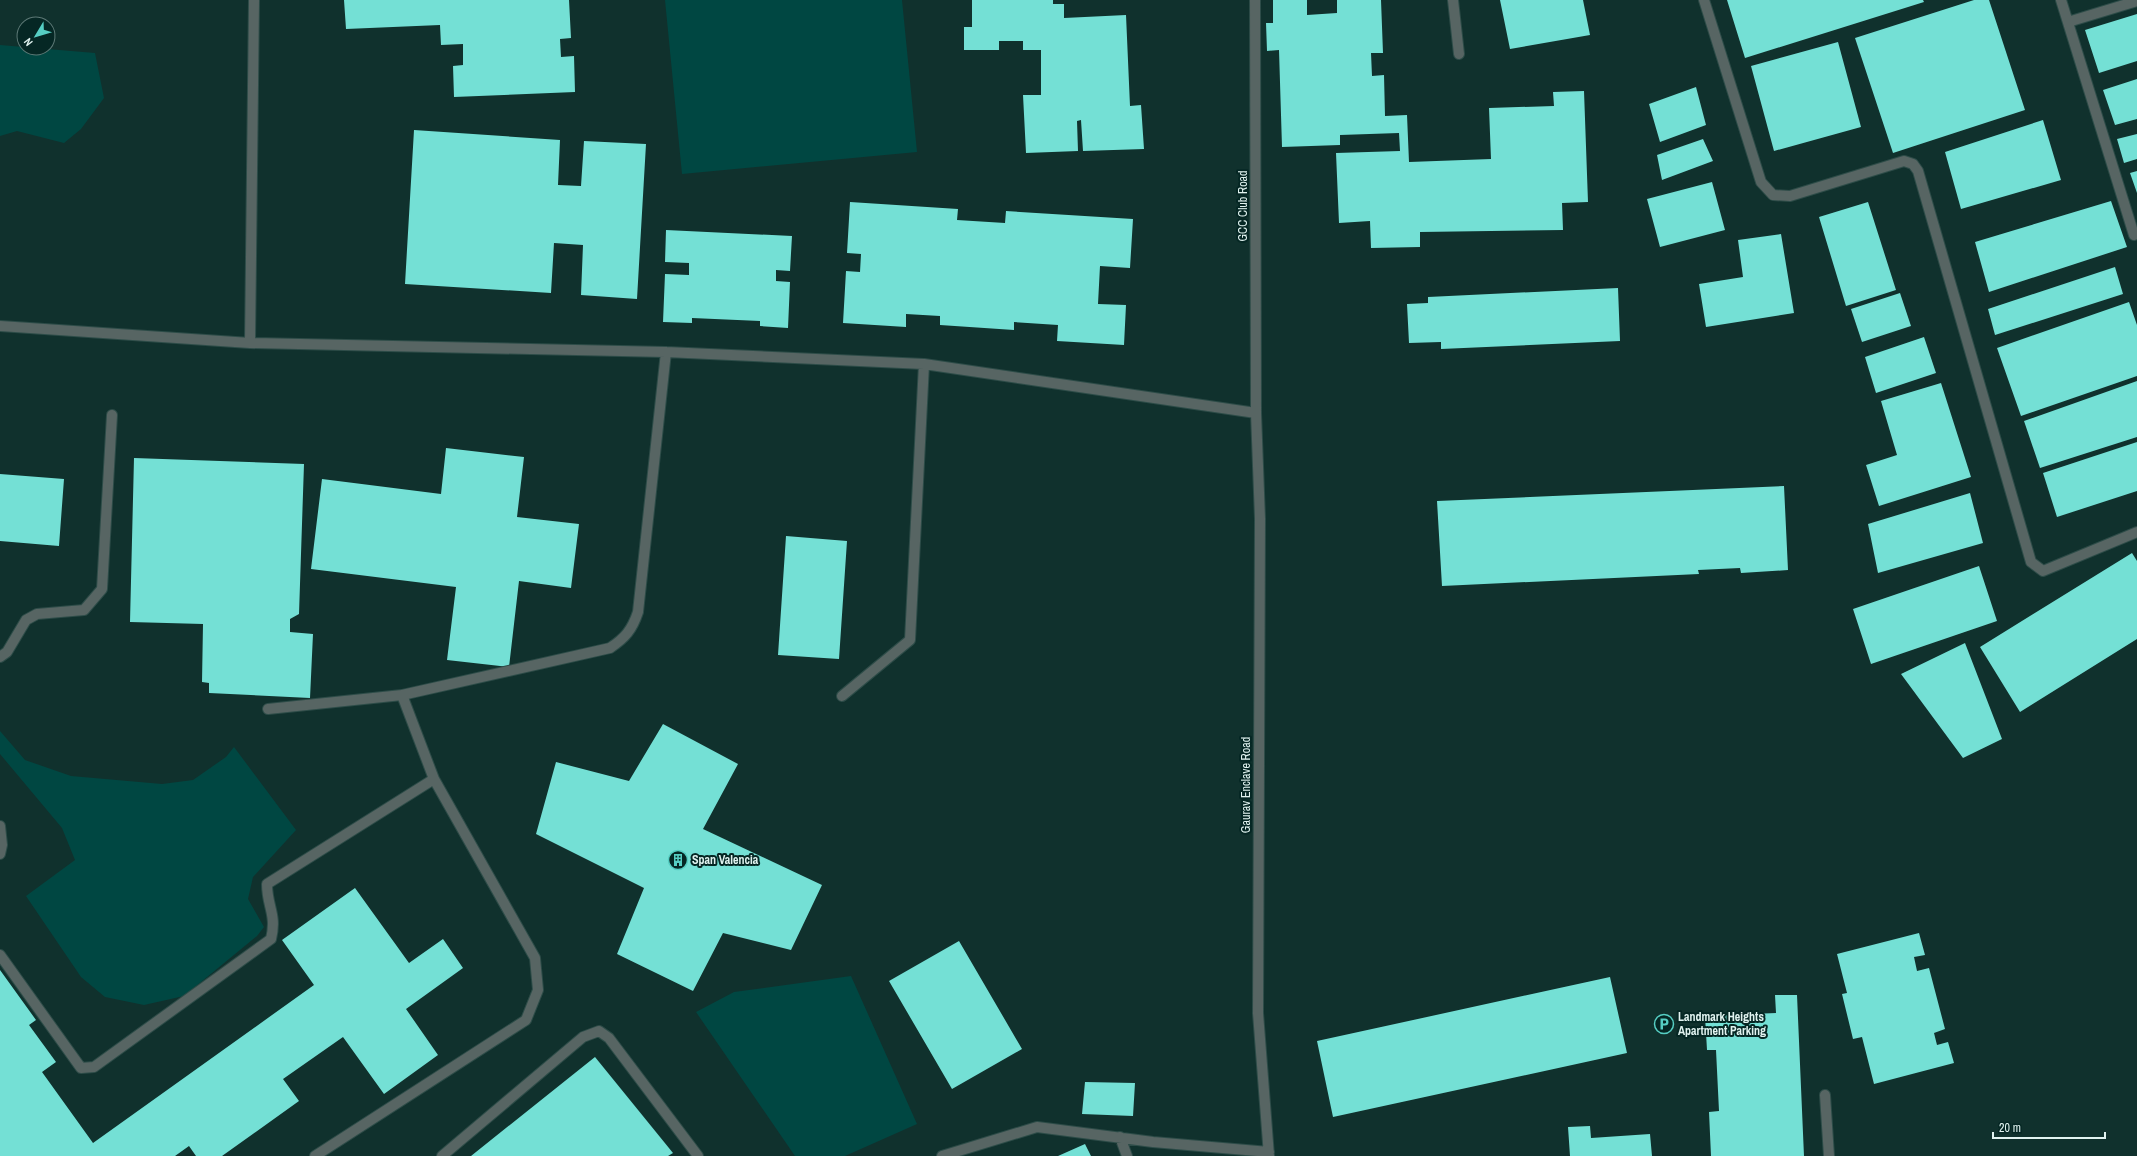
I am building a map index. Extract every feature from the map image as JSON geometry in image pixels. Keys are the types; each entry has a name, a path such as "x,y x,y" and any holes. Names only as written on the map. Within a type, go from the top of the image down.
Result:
{"street":[{"path":"250,343 254,0"},
{"name":"GCC Club Road","path":"1255,0 1256,413"},
{"path":"1453,0 1459,54"},
{"path":"1704,0 1761,182 1772,195 1790,196 1904,161 1913,164 1918,171 2031,562 2043,571 2137,532"},
{"path":"2061,0 2134,235"},
{"path":"2068,22 2137,1"},
{"path":"0,326 250,343 666,352 924,364 1256,413"},
{"path":"268,709 402,695 610,648 624,639 633,626 638,612 666,352"},
{"path":"842,696 910,640 924,364"},
{"name":"Gaurav Enclave Road","path":"1256,413 1260,519 1258,1013 1269,1154"},
{"path":"0,657 7,652 26,620 37,614 84,610 102,589 112,415"},
{"path":"315,1156 526,1020 538,990 535,958 434,779 402,695"},
{"path":"0,955 81,1068 94,1067 271,939 274,925 272,907 267,895 267,884 434,779"},
{"path":"0,826 2,845 0,854"},
{"path":"442,1156 582,1037 599,1031 609,1038 698,1156"},
{"path":"1825,1095 1830,1156"},
{"path":"942,1156 1037,1127 1120,1138 1269,1154"},
{"path":"1120,1138 1127,1156"}],"shaded area":[{"path":"665,0 902,0 917,152 682,174"},
{"path":"0,45 16,46 16,56 56,56 56,50 95,53 104,98 81,129 64,143 17,131 0,136"},
{"path":"0,731 25,760 71,776 162,784 193,780 226,757 234,747 296,830 253,877 248,899 264,927 257,936 184,996 144,1005 105,997 81,977 26,896 75,860 62,828 0,754"},
{"path":"851,976 917,1124 845,1156 795,1156 696,1012 734,992"}],"building":[{"path":"344,0 569,0 571,38 560,39 561,57 574,56 575,92 454,97 453,66 463,65 463,44 441,45 440,25 346,29"},
{"path":"972,0 1053,0 1053,4 1064,4 1064,18 1126,15 1130,106 1141,105 1144,149 1083,151 1081,120 1077,121 1078,151 1026,153 1023,95 1041,95 1041,50 1023,50 1023,41 999,41 999,50 964,50 964,27 972,27"},
{"path":"1273,0 1307,0 1307,15 1337,13 1337,0 1381,0 1383,53 1371,53 1372,76 1384,75 1385,116 1407,115 1409,162 1491,159 1489,108 1554,106 1553,92 1584,91 1588,202 1562,203 1563,230 1420,232 1420,247 1371,248 1370,221 1339,223 1336,153 1400,151 1399,133 1340,135 1340,145 1282,147 1279,50 1267,51 1266,23 1273,23"},
{"path":"1500,0 1583,0 1590,35 1510,49"},
{"path":"1727,0 1923,0 1924,2 1745,58"},
{"path":"1974,0 1989,0 2025,110 1893,153 1855,38"},
{"path":"2137,14 2137,61 2099,73 2085,30"},
{"path":"1838,42 1861,127 1774,151 1751,66"},
{"path":"2137,79 2137,119 2115,125 2103,90"},
{"path":"1696,87 1706,125 1660,142 1649,104"},
{"path":"2043,120 2061,180 1961,209 1945,152"},
{"path":"414,130 560,140 558,185 581,186 584,141 646,144 637,299 581,295 583,245 554,243 551,293 405,284"},
{"path":"2137,134 2137,159 2124,163 2117,139"},
{"path":"1703,139 1713,161 1662,180 1657,155"},
{"path":"2137,171 2137,193 2130,173"},
{"path":"1712,182 1725,230 1660,247 1647,199"},
{"path":"2111,201 2127,247 1989,292 1975,242"},
{"path":"850,202 958,209 957,220 1005,223 1006,211 1133,219 1130,268 1100,266 1098,304 1126,305 1124,345 1057,341 1058,325 1014,322 1014,330 940,325 940,316 906,314 906,327 843,323 846,271 860,272 861,254 847,253"},
{"path":"1868,202 1896,290 1846,306 1819,217"},
{"path":"666,230 792,236 790,271 776,270 776,281 790,282 788,328 760,326 760,321 692,318 692,323 663,322 665,274 689,275 689,263 665,262"},
{"path":"1781,234 1794,313 1706,327 1699,284 1743,277 1738,240"},
{"path":"2115,267 2123,294 1995,335 1988,309"},
{"path":"1618,288 1620,341 1441,349 1441,342 1409,343 1407,304 1428,303 1428,297"},
{"path":"1900,293 1911,326 1862,342 1851,309"},
{"path":"2129,302 2137,325 2137,376 2021,416 1997,348"},
{"path":"1924,337 1936,373 1876,393 1865,357"},
{"path":"2137,381 2137,437 2040,468 2024,421"},
{"path":"1941,383 1971,477 1879,506 1866,465 1897,455 1881,401"},
{"path":"2137,442 2137,491 2057,517 2043,473"},
{"path":"446,448 524,457 517,517 579,524 571,588 519,581 509,667 447,660 456,587 311,569 322,479 441,494"},
{"path":"134,458 304,464 299,614 290,619 290,632 313,634 310,698 209,693 209,683 202,682 203,624 130,622"},
{"path":"0,474 64,479 59,546 0,541"},
{"path":"1784,486 1788,570 1741,573 1740,568 1698,570 1699,574 1442,586 1437,501"},
{"path":"1970,493 1983,543 1878,573 1868,524"},
{"path":"786,536 847,541 839,659 778,655"},
{"path":"2132,553 2137,561 2137,639 2020,712 1980,647"},
{"path":"1979,566 1997,621 1871,664 1853,609"},
{"path":"1965,643 2002,739 1963,758 1901,674"},
{"name":"Span Valencia","path":"663,724 738,764 703,829 822,885 791,950 723,933 693,991 617,954 644,888 536,834 556,762 629,781"},
{"path":"355,888 409,963 443,939 463,968 406,1009 438,1055 384,1094 343,1037 283,1079 299,1101 222,1156 196,1156 189,1146 175,1156 0,1156 0,970 36,1020 29,1025 56,1062 42,1072 93,1143 314,985 282,940"},
{"path":"1919,933 1925,955 1914,957 1917,971 1929,968 1945,1029 1934,1033 1937,1045 1948,1042 1954,1063 1874,1084 1862,1037 1853,1039 1842,994 1847,993 1837,954"},
{"path":"959,941 1022,1049 952,1089 889,981"},
{"path":"1610,977 1627,1053 1333,1117 1317,1041"},
{"path":"1775,995 1797,995 1804,1156 1711,1156 1709,1112 1719,1111 1716,1050 1707,1050 1705,1016 1776,1013"},
{"path":"595,1057 673,1153 668,1156 471,1156"},
{"path":"1085,1082 1135,1083 1133,1116 1082,1114"},
{"path":"1590,1126 1591,1138 1650,1134 1652,1156 1570,1156 1568,1127"},
{"path":"1085,1144 1091,1156 1058,1156"}],"place":[{"name":"Span Valencia","path":"678,860"},
{"name":"Landmark Heights Apartment Parking","path":"1664,1024"}]}
